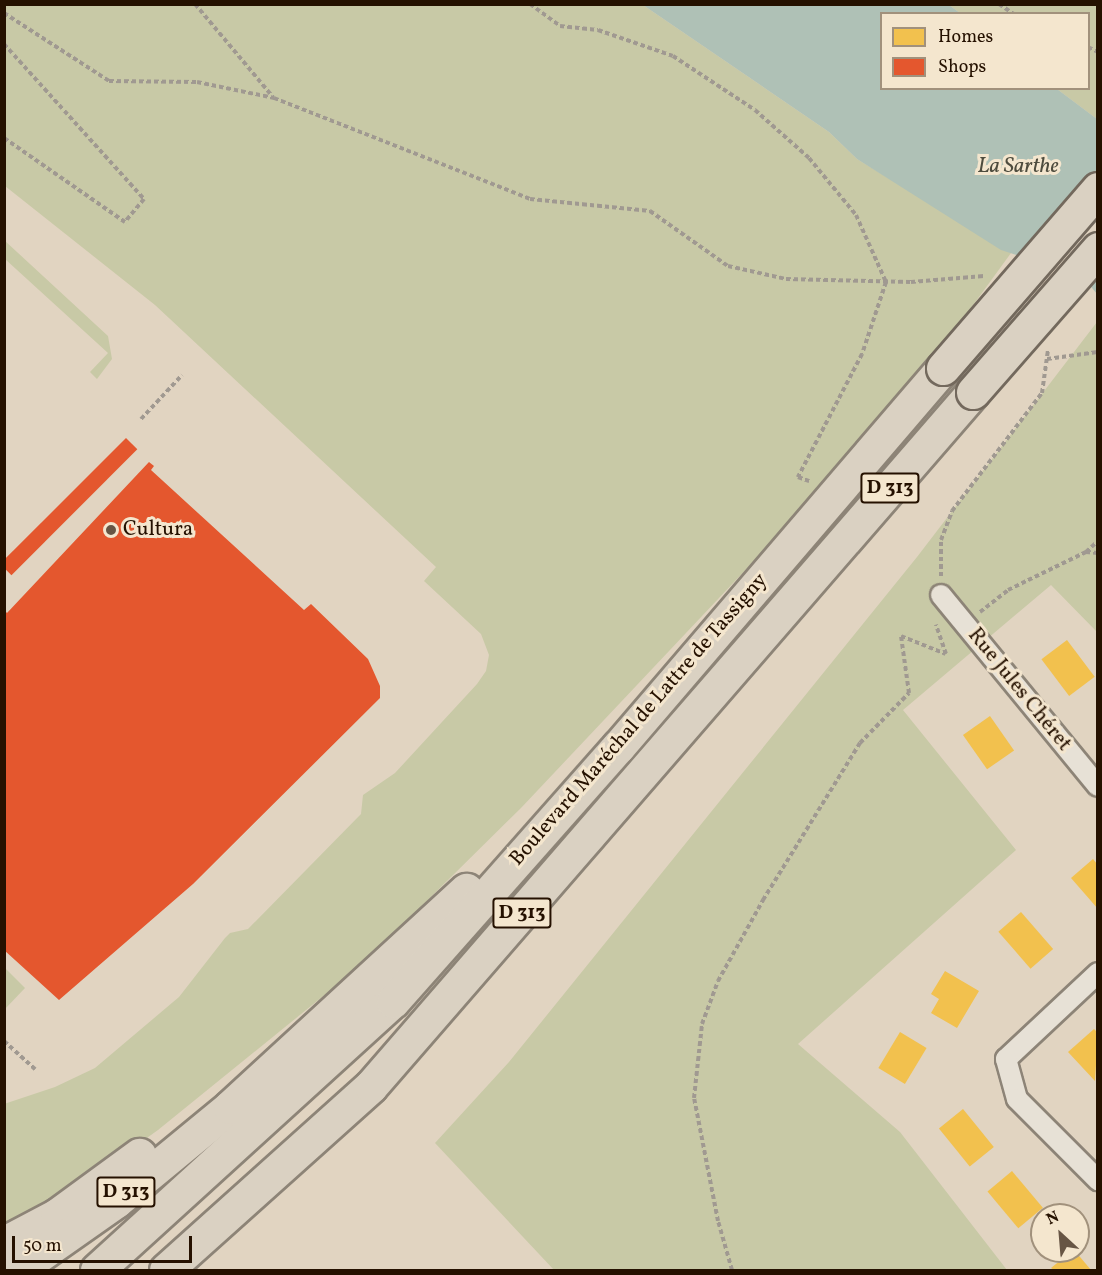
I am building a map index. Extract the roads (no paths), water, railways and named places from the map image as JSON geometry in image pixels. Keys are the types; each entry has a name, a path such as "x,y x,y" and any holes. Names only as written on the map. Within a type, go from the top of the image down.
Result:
{"highway":[{"name":"Boulevard Maréchal de Lattre de Tassigny","path":"97,1270 393,1001 618,747 1098,189"},
{"name":"Boulevard Maréchal de Lattre de Tassigny","path":"166,1270 219,1225 371,1086 1098,249"},
{"name":"D 313","path":"18,1270 116,1201 230,1107 618,747"},
{"name":"D 313","path":"4,1243 57,1215 183,1124 230,1107"},
{"path":"194,1270 215,1252 219,1225"}],"street":[{"name":"Rue Jules Chéret","path":"941,594 1098,786"},
{"path":"1098,973 1006,1059 1017,1099 1098,1180"}],"water":[{"name":"La Sarthe","path":"643,5 949,5 959,12 880,12 880,90 1058,90 1097,119 1097,294 1083,277 1001,250 857,159 829,132"}],"place":[{"name":"Cultura","path":"111,530"}]}
